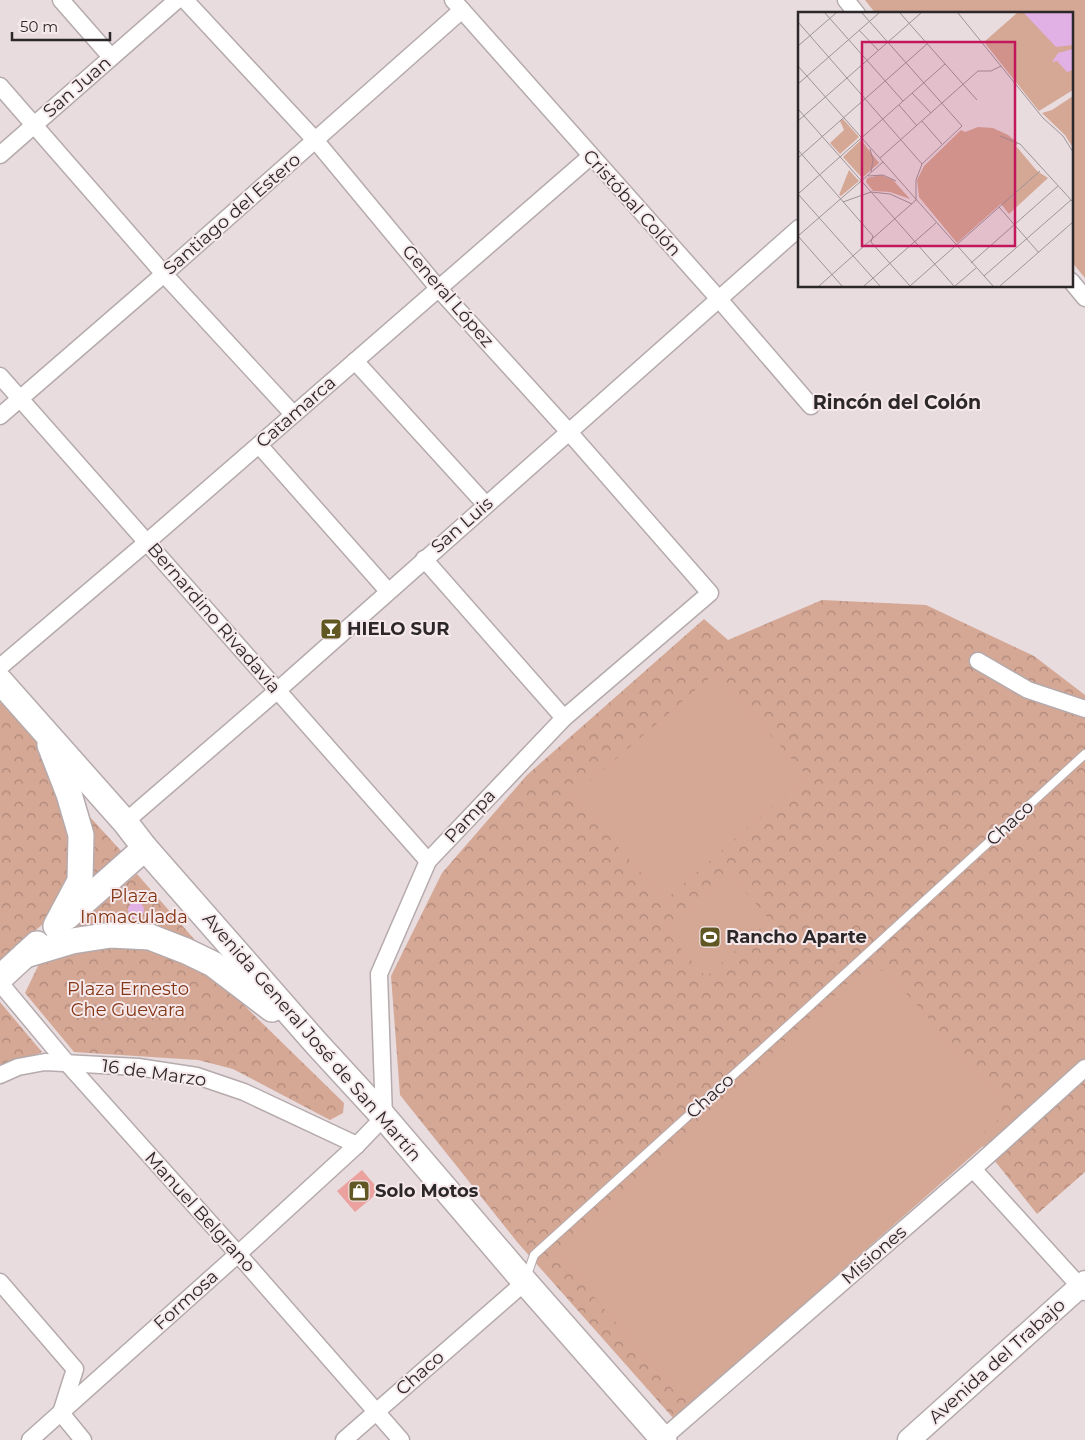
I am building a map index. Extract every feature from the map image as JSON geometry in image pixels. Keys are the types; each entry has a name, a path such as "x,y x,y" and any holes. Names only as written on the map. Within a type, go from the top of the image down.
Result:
{"main road":[{"name":"Avenida General José de San Martín","path":"0,681 44,729 125,822 145,848 316,1043 384,1117 524,1282 662,1440"},
{"path":"44,729 69,794 81,835 80,881 56,926"},
{"path":"0,978 145,848"},
{"path":"25,955 72,941 111,935 150,937 213,964 316,1043"},
{"name":"Avenida del Trabajo","path":"909,1440 1083,1287"}],"street":[{"path":"60,0 112,57"},
{"name":"San Juan","path":"0,155 177,0"},
{"name":"General López","path":"185,0 316,141 438,288 569,432 710,593"},
{"path":"846,0 855,12"},
{"name":"Santiago del Estero","path":"0,416 316,141 457,5"},
{"name":"Cristóbal Colón","path":"457,5 718,298 811,406"},
{"path":"0,86 164,274 293,414"},
{"name":"Catamarca","path":"0,667 147,542 591,156"},
{"name":"San Luis","path":"125,822 278,690 798,229"},
{"path":"1072,282 1085,298"},
{"path":"355,361 486,505"},
{"name":"Bernardino Rivadavia","path":"0,376 428,861"},
{"path":"259,444 388,591"},
{"path":"424,559 564,718"},
{"name":"Pampa","path":"384,1117 379,974 428,861 564,718 710,593"},
{"path":"978,662 1028,690 1084,709"},
{"name":"Manuel Belgrano","path":"0,983 66,1062 238,1254 400,1440"},
{"name":"16 de Marzo","path":"0,1075 18,1067 44,1062 66,1062 138,1067 196,1076 244,1092 357,1146"},
{"name":"Misiones","path":"662,1440 973,1169 1085,1068"},
{"name":"Formosa","path":"30,1440 357,1146 384,1117"},
{"path":"973,1169 1083,1287"},
{"path":"0,1282 75,1369 61,1413 84,1440"},
{"name":"Chaco","path":"344,1440 524,1282"}],"lane":[{"name":"Chaco","path":"524,1282 534,1255 817,1000 1085,754"}],"green space":[{"path":"865,0 1085,0 1085,278 1072,262 1072,12 874,12"},
{"path":"822,600 926,605 1034,656 1085,695 1085,1172 1037,1214 983,1146 674,1419 518,1243 400,1095 391,976 442,873 527,775 704,619 728,640"},
{"path":"715,673 807,776 665,900 573,796"},
{"path":"0,702 54,759 80,881 43,924 0,960"},
{"path":"79,805 122,852 78,891"},
{"path":"728,872 770,920 706,977 663,929"},
{"name":"Plaza Inmaculada","path":"137,874 208,955 63,937"},
{"name":"Plaza Ernesto Che Guevara","path":"138,943 216,978 344,1103 343,1113 330,1120 233,1069 198,1060 74,1052 25,993 39,964 57,955"},
{"path":"885,971 891,976 1000,1099 1001,1117 701,1399 690,1400 679,1397 556,1252 857,975"},
{"path":"0,1002 42,1052 0,1069"}],"shaded area":[{"path":"133,902 139,902 144,907 142,916 133,918 128,913 128,907"}],"building":[{"name":"Solo Motos","path":"362,1170 380,1191 355,1212 337,1191"}],"place":[{"name":"HIELO SUR","path":"331,629"},
{"name":"Rancho Aparte","path":"710,937"},
{"name":"Solo Motos","path":"359,1191"}],"district":[{"name":"Rincón del Colón","path":"897,402"}]}
